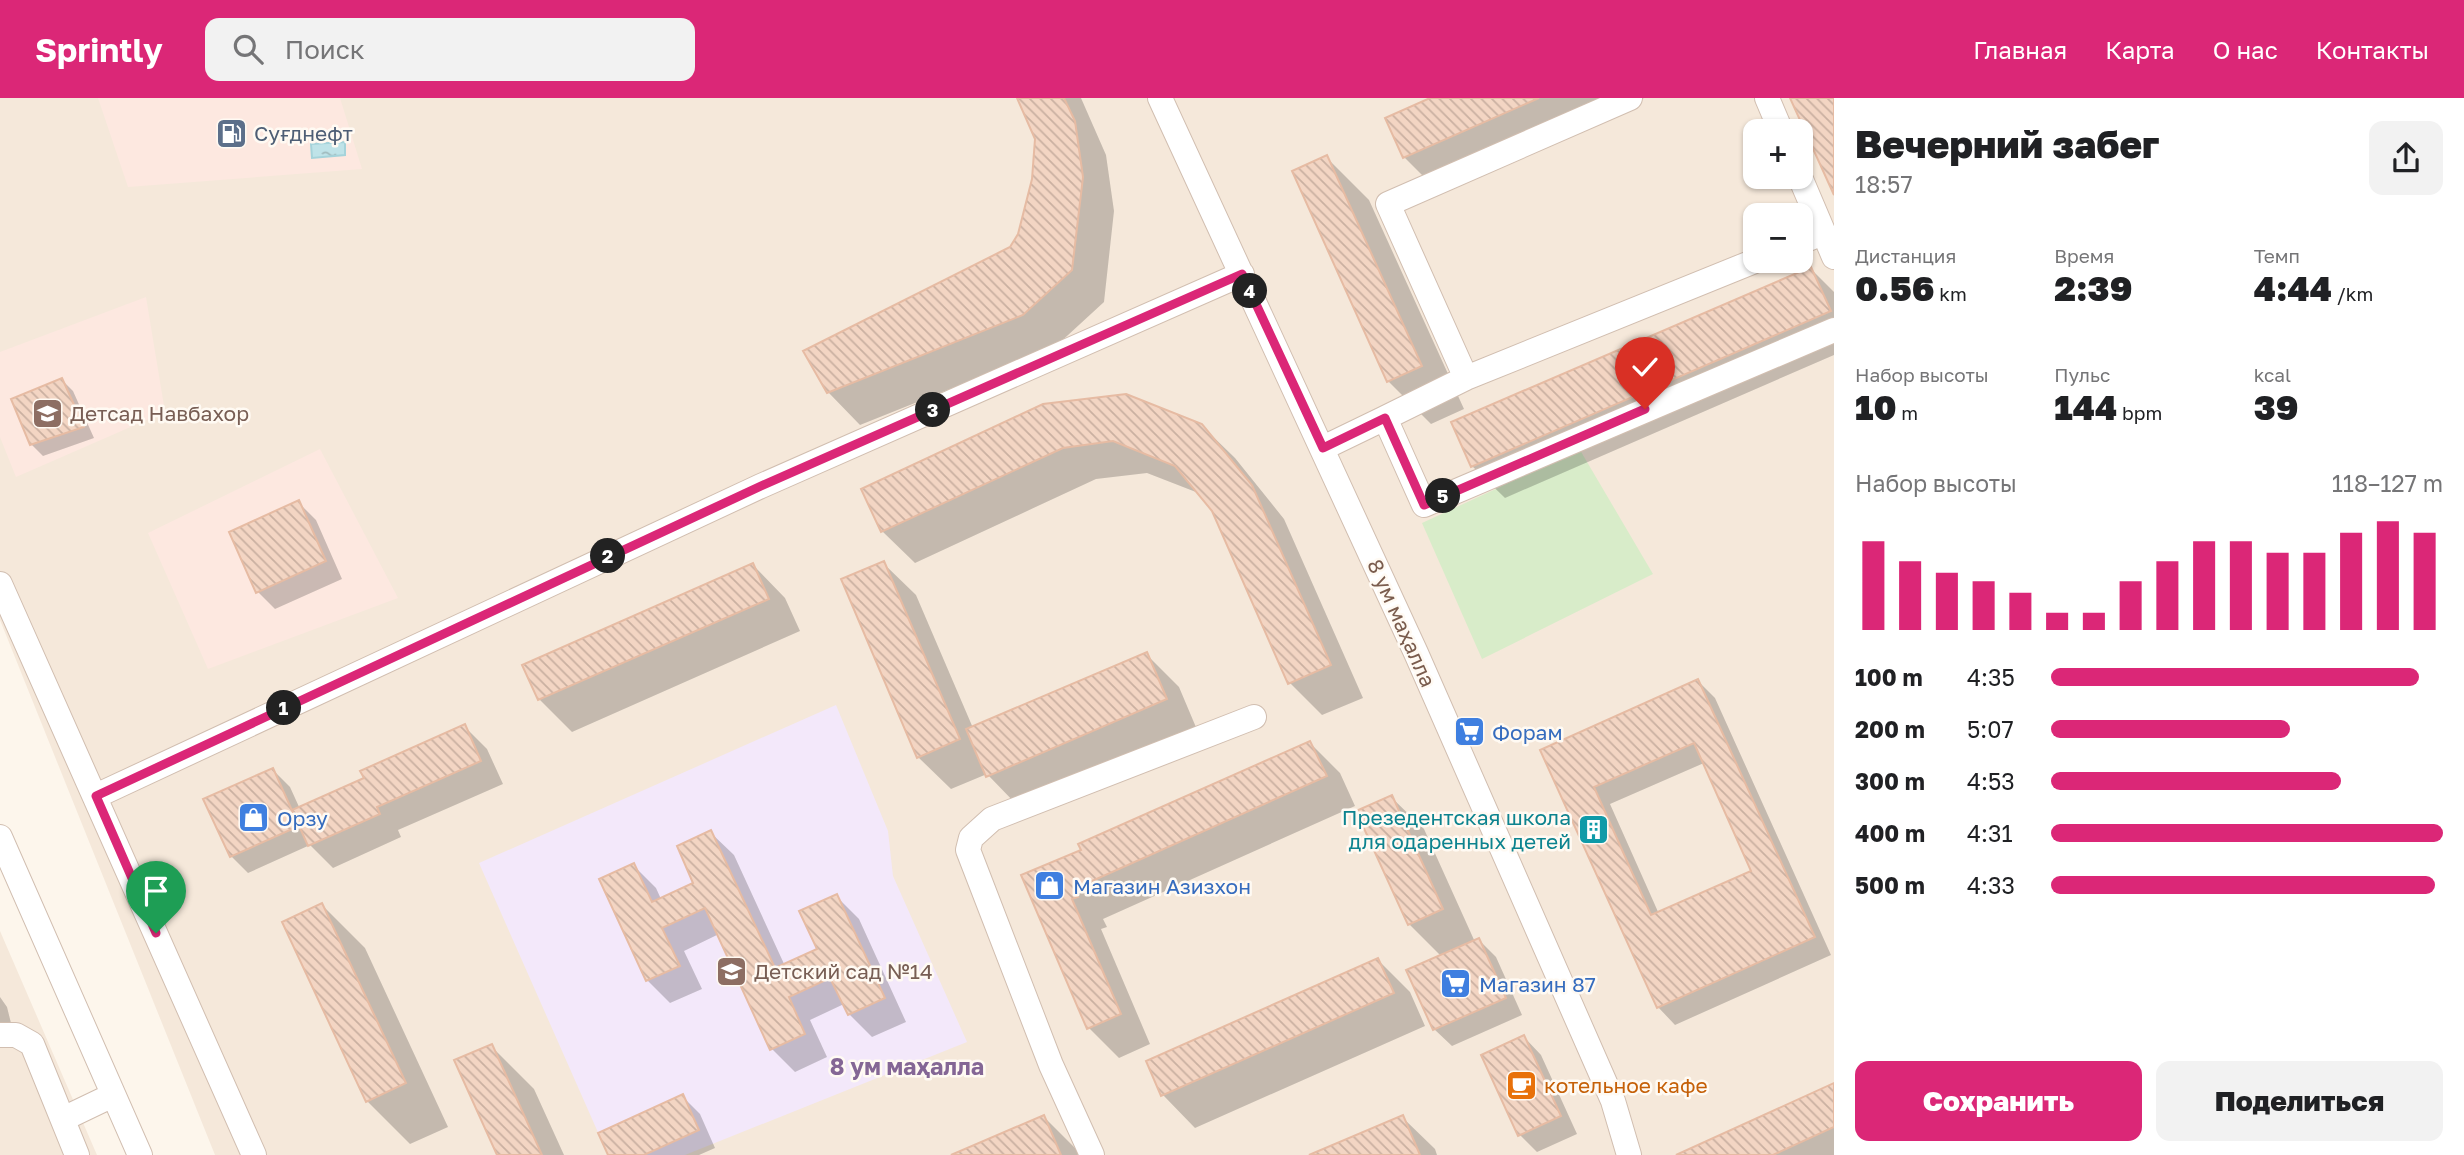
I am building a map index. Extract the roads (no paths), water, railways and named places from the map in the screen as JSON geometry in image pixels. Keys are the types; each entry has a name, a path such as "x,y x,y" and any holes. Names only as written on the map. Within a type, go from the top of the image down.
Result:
{"street":[{"name":"8 ум маҳалла","path":"1160,98 1416,653 1613,1101 1629,1155"},
{"path":"1466,378 1388,204 1630,98"},
{"path":"1767,98 1776,119"},
{"path":"1813,239 1834,257"},
{"path":"1323,448 1466,378 1743,266"},
{"path":"96,796 761,486 1242,274"},
{"path":"1385,418 1424,505 1834,330"},
{"path":"0,584 254,1155"},
{"path":"1092,1155 1051,1065 968,850 971,838 992,819 1254,717"},
{"path":"0,837 140,1155"},
{"path":"0,1035 16,1035 32,1044 77,1155"},
{"path":"63,1119 113,1095"}],"water":[{"path":"345,142 345,155 312,158 311,144"}],"place":[{"name":"Суғднефт","path":"231,133"},
{"name":"Детсад Навбахор","path":"47,413"},
{"name":"Форам","path":"1469,732"},
{"name":"Орзу","path":"254,818"},
{"name":"Презедентская школа для одаренных детей","path":"1594,829"},
{"name":"Магазин Азизхон","path":"1050,886"},
{"name":"Детский сад №14","path":"731,971"},
{"name":"Магазин 87","path":"1456,984"},
{"name":"котельное кафе","path":"1521,1085"}],"district":[{"name":"8 ум маҳалла","path":"907,1066"}]}
